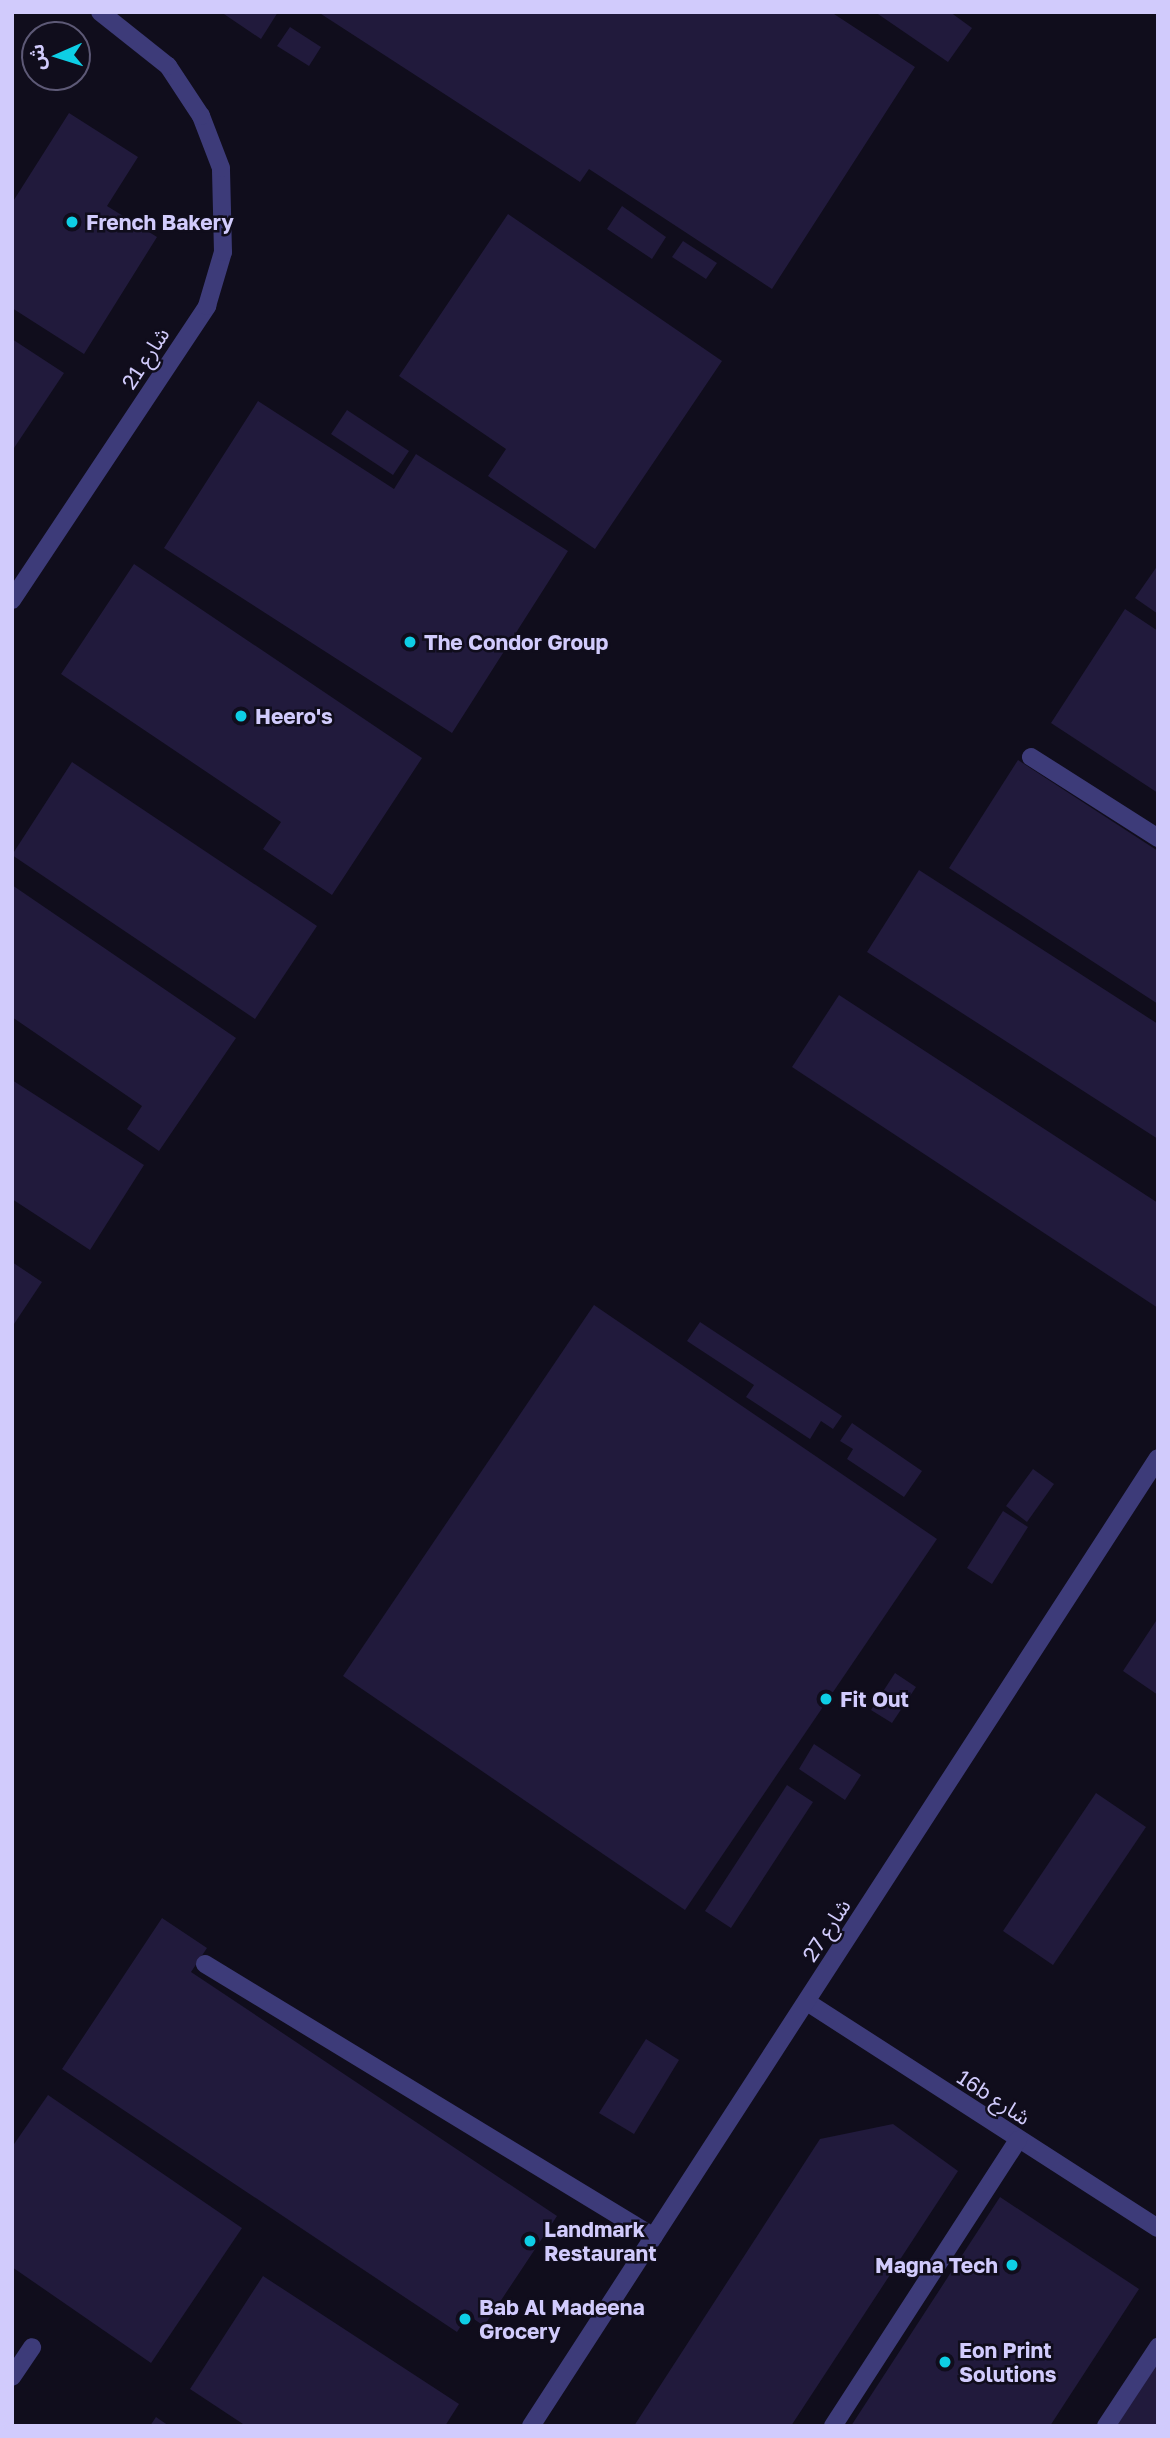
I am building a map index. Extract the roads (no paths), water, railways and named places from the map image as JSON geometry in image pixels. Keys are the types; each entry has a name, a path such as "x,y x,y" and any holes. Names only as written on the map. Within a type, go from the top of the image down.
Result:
{"lane":[{"name":"شارع 21","path":"12,600 207,306 223,252 225,196 201,116 168,66 100,12"},
{"path":"1031,757 1158,838"},
{"name":"شارع 27","path":"531,2426 1158,1458"},
{"path":"205,1964 654,2237"},
{"name":"16b شارع","path":"807,2002 1158,2228"},
{"path":"833,2426 1018,2140"},
{"path":"12,2377 32,2347"},
{"path":"1106,2426 1158,2347"}],"place":[{"name":"French Bakery","path":"72,222"},
{"name":"The Condor Group","path":"410,642"},
{"name":"Heero's","path":"241,716"},
{"name":"Fit Out","path":"826,1699"},
{"name":"Landmark Restaurant","path":"530,2241"},
{"name":"Magna Tech","path":"1012,2265"},
{"name":"Bab Al Madeena Grocery","path":"465,2319"},
{"name":"Eon Print Solutions","path":"945,2362"}]}
